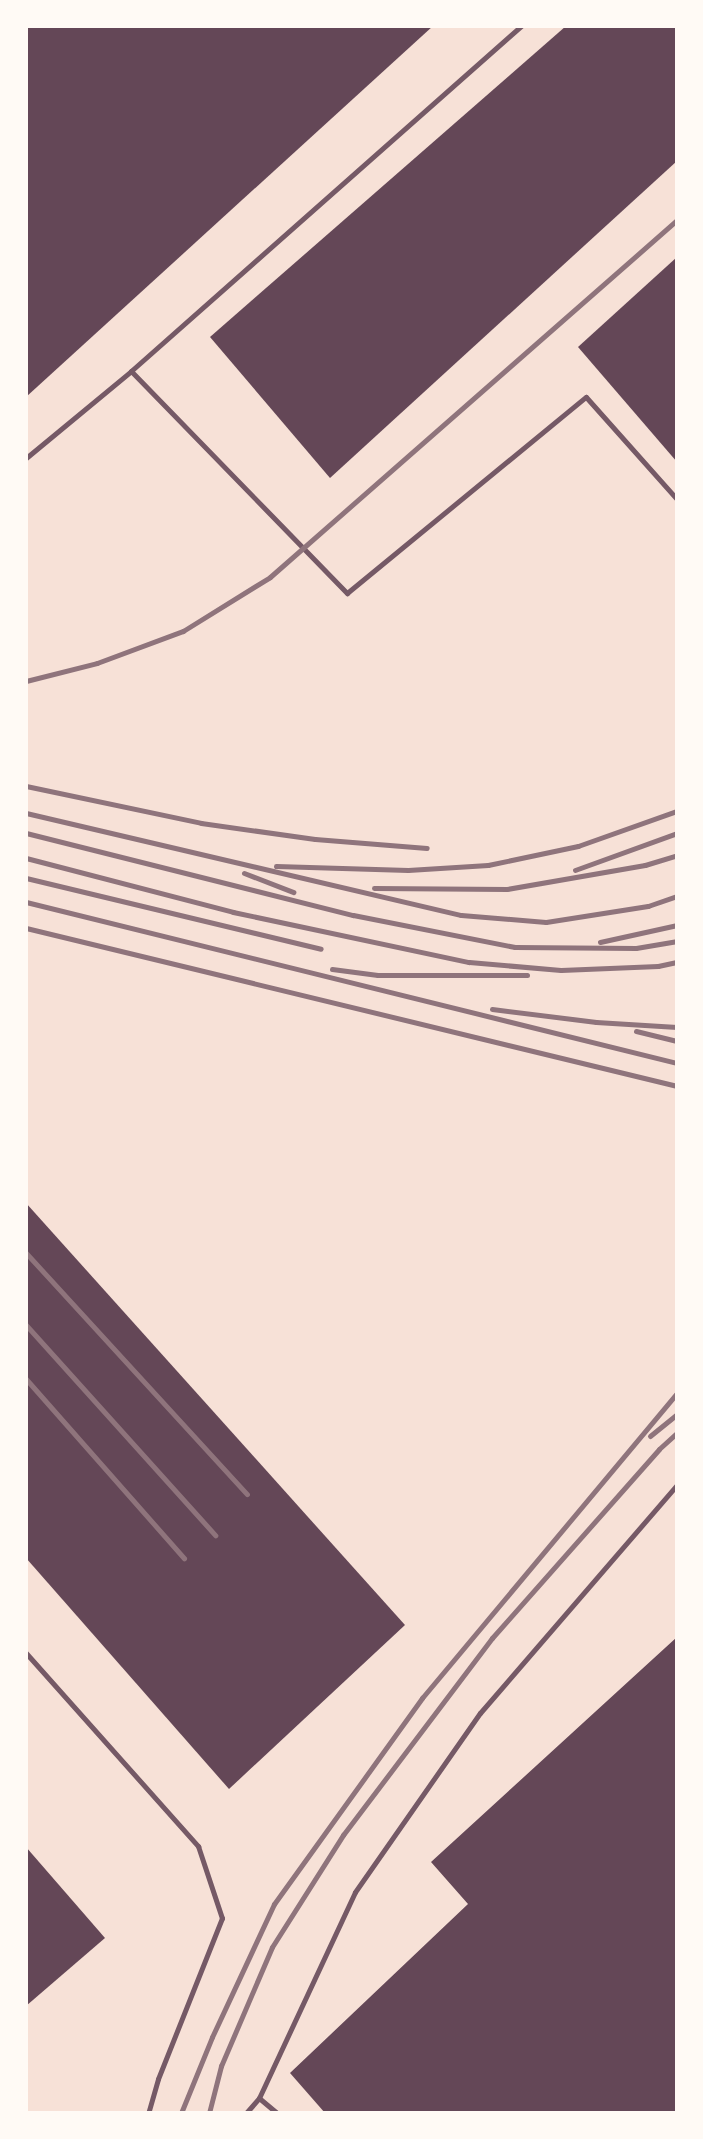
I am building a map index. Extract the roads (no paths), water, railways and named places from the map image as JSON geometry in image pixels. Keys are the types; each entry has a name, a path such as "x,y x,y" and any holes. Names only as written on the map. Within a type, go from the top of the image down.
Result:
{"lane":[{"path":"26,458 131,371 521,26"},
{"path":"131,371 347,593 586,397 677,499"},
{"path":"246,2113 259,2098 355,1892 480,1713 677,1485"},
{"path":"26,1653 198,1846 222,1918 158,2079 148,2113"},
{"path":"259,2098 277,2113"}],"railway":[{"path":"26,681 97,663 183,631 270,577 677,220"},
{"path":"26,786 201,823 315,839 427,848"},
{"path":"276,866 408,870 488,865 578,846 677,811"},
{"path":"26,813 461,915 546,922 648,906 677,896"},
{"path":"26,833 353,915 515,947 636,948 677,941"},
{"path":"575,870 677,833"},
{"path":"374,888 507,889 645,865 677,855"},
{"path":"26,858 233,912 469,962 561,970 658,966 677,962"},
{"path":"244,873 293,892"},
{"path":"26,878 321,949"},
{"path":"26,902 677,1063"},
{"path":"600,942 677,925"},
{"path":"26,928 677,1086"},
{"path":"332,969 378,975 527,975"},
{"path":"492,1009 596,1022 677,1027"},
{"path":"636,1031 677,1041"},
{"path":"26,1253 247,1494"},
{"path":"26,1325 215,1535"},
{"path":"26,1379 184,1558"},
{"path":"181,2113 212,2037 274,1904 422,1698 677,1393"},
{"path":"650,1436 677,1414"},
{"path":"209,2113 221,2066 272,1947 343,1835 492,1638 659,1449 677,1433"}]}
